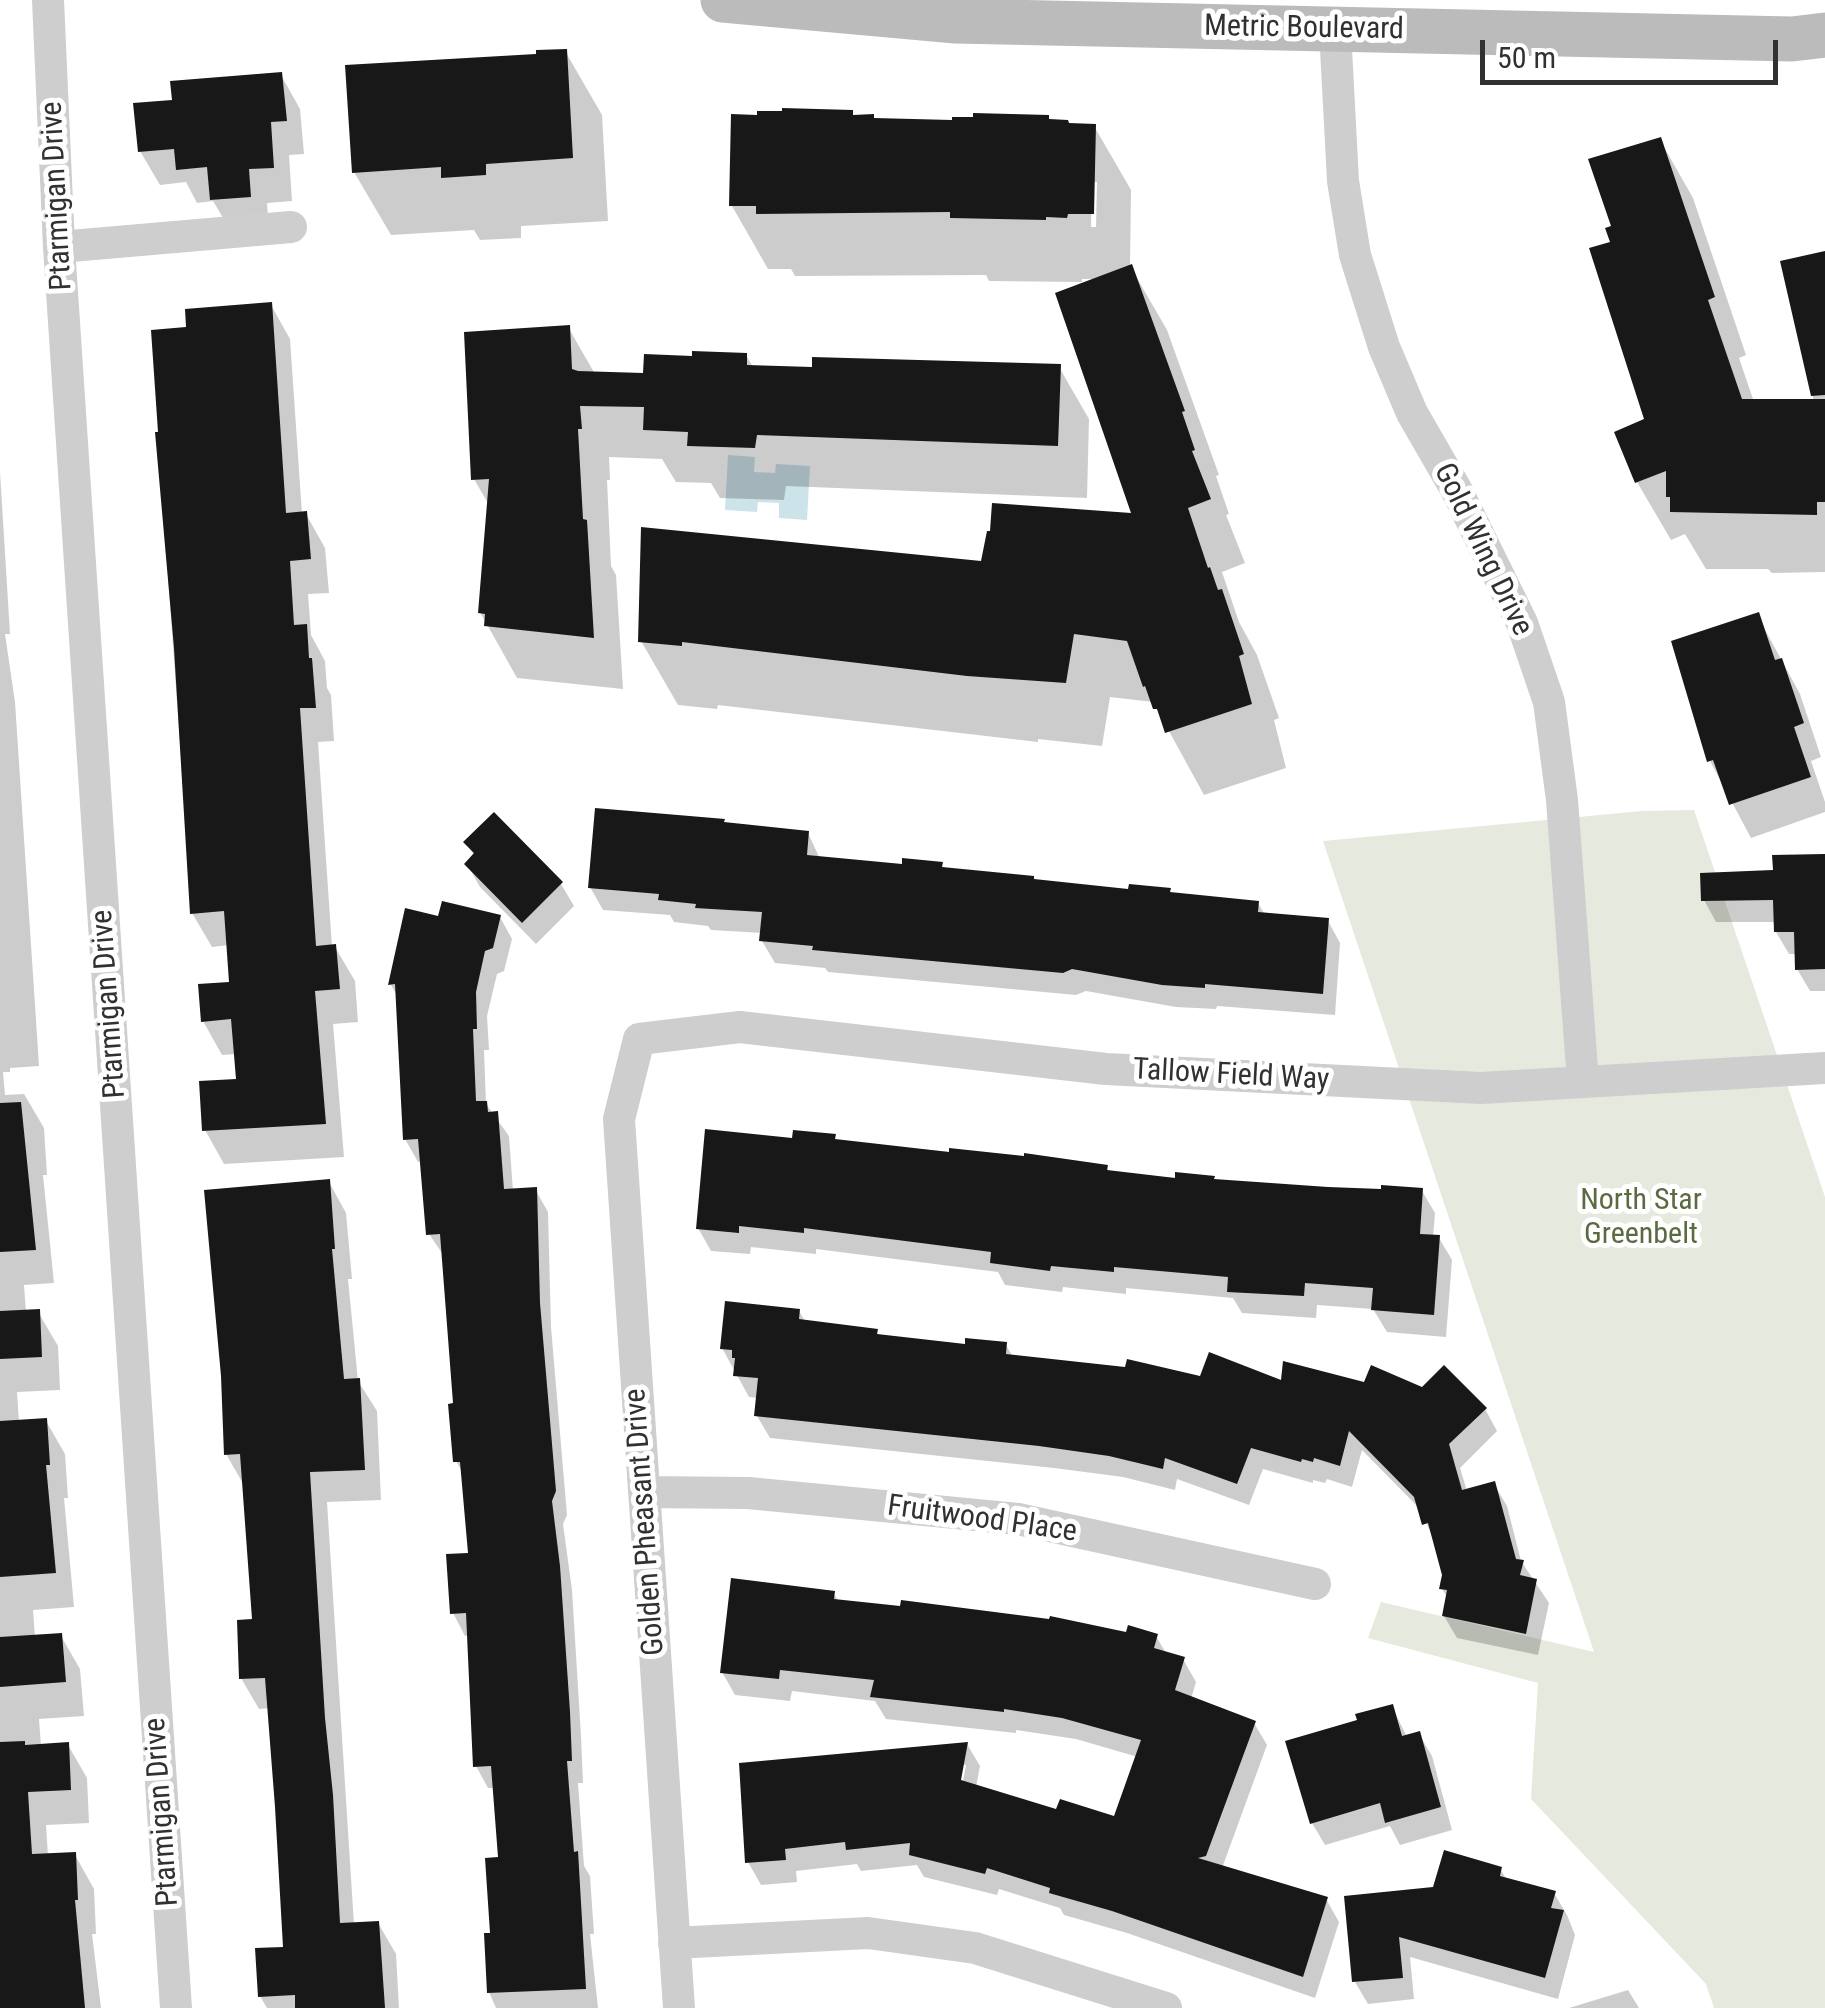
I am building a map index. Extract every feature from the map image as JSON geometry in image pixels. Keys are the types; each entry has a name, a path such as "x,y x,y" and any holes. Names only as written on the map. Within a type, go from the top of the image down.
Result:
{"main road":[{"name":"Metric Boulevard","path":"723,0 956,20 1335,30 1804,25"}],"street":[{"name":"Ptarmigan Drive","path":"48,0 60,247 176,2008"},
{"name":"Gold Wing Drive","path":"1335,30 1346,200 1355,255 1384,348 1412,413 1457,490 1522,623 1549,702 1562,800 1584,1082"},
{"path":"60,247 290,226"},
{"name":"Tallow Field Way","path":"640,1039 740,1027 1106,1070 1481,1088 1825,1068"},
{"name":"Golden Pheasant Drive","path":"640,1039 619,1119 678,2008"},
{"name":"Fruitwood Place","path":"644,1492 748,1493 1018,1519 1315,1584"},
{"path":"674,1944 868,1933 975,1948 1166,2008"}],"green space":[{"name":"North Star Greenbelt","path":"1694,810 1825,1197 1825,2008 1714,2008 1706,1984 1531,1799 1538,1683 1368,1638 1381,1602 1594,1652 1323,841 1642,811"}],"water":[{"path":"728,455 755,457 754,472 775,473 776,464 810,466 807,520 779,518 779,503 758,502 757,512 725,510"}],"building":[{"path":"567,49 573,158 486,164 486,175 441,178 441,167 352,173 345,65"},
{"path":"282,72 287,121 271,122 274,168 249,169 251,197 210,200 207,167 176,170 174,149 138,152 133,103 172,100 170,81"},
{"path":"853,110 853,115 874,114 874,118 952,120 973,117 973,113 1049,115 1049,119 1069,123 1096,124 1094,214 1068,214 1067,218 1046,220 950,218 950,212 756,214 756,206 729,206 731,114 757,115 757,111"},
{"path":"1661,137 1715,297 1708,300 1742,399 1825,399 1825,502 1817,502 1817,515 1670,512 1666,471 1635,483 1614,432 1644,419 1589,248 1610,242 1605,228 1611,226 1588,159"},
{"path":"1825,251 1825,395 1811,396 1780,261"},
{"path":"1132,264 1185,411 1182,412 1195,450 1192,451 1211,499 1188,508 1244,654 1239,656 1252,704 1165,733 1127,641 1074,634 1066,683 967,676 682,642 682,646 638,642 641,527 981,561 990,531 992,503 1131,513 1055,293"},
{"path":"272,302 286,513 307,511 311,559 290,561 294,625 307,624 316,708 300,708 316,946 336,944 340,989 315,991 326,1124 202,1131 199,1081 236,1079 231,1019 201,1022 198,984 229,982 224,911 190,914 151,330 186,327 185,309"},
{"path":"570,325 572,369 578,371 643,373 644,354 692,356 692,351 747,353 747,365 812,367 812,357 1061,364 1058,446 757,435 755,448 687,446 688,432 643,430 644,407 580,406 583,519 587,520 594,638 484,626 485,614 478,613 489,479 471,480 464,332"},
{"path":"1759,612 1775,660 1782,658 1804,723 1794,727 1811,777 1729,805 1713,760 1707,762 1671,641"},
{"path":"595,808 809,831 807,855 902,864 902,858 1034,879 1128,889 1129,884 1171,888 1170,892 1259,901 1258,912 1329,918 1323,994 1205,984 1205,988 1162,985 1072,969 1063,973 812,950 813,946 759,941 762,912 695,908 696,904 658,900 659,894 588,888"},
{"path":"494,812 563,882 522,923 464,864 474,853 463,842"},
{"path":"1825,854 1825,969 1795,970 1794,932 1774,932 1773,900 1701,901 1700,873 1773,870 1772,855"},
{"path":"442,901 501,915 493,948 485,951 476,992 476,1101 487,1101 488,1112 498,1111 504,1189 537,1187 540,1303 556,1491 552,1501 570,1712 572,1761 567,1761 574,1852 578,1851 586,1989 487,1993 484,1933 490,1933 485,1858 498,1857 491,1766 473,1767 466,1613 450,1614 446,1554 468,1553 460,1462 453,1462 448,1404 453,1403 440,1234 426,1235 418,1139 403,1140 395,984 388,985 405,908 438,916"},
{"path":"21,1102 36,1250 0,1252 0,1103"},
{"path":"705,1129 792,1138 793,1130 836,1134 835,1139 949,1152 949,1148 1024,1153 1108,1165 1107,1170 1175,1178 1175,1172 1215,1176 1214,1179 1328,1187 1423,1188 1420,1234 1440,1235 1434,1315 1371,1310 1373,1288 1305,1283 1304,1296 1227,1292 1228,1277 1114,1267 1114,1272 1051,1266 1050,1271 990,1263 991,1252 804,1228 804,1233 739,1226 739,1233 696,1229"},
{"path":"330,1179 344,1379 360,1378 365,1470 310,1472 325,1718 340,1923 379,1921 385,2008 295,2008 295,1995 258,1997 255,1948 283,1947 275,1807 265,1678 239,1679 237,1620 252,1619 240,1454 224,1455 204,1190"},
{"path":"725,1301 800,1309 799,1319 878,1329 877,1334 965,1344 965,1338 1007,1342 1006,1354 1125,1367 1127,1359 1200,1376 1209,1352 1281,1380 1283,1361 1364,1382 1371,1365 1422,1387 1444,1365 1487,1408 1449,1444 1462,1490 1495,1481 1516,1559 1524,1560 1520,1575 1537,1579 1526,1634 1442,1616 1447,1590 1439,1589 1442,1575 1428,1523 1422,1525 1414,1497 1349,1431 1340,1466 1314,1458 1313,1462 1301,1462 1251,1448 1237,1484 1165,1458 1163,1469 1039,1446 754,1416 758,1378 733,1376 732,1350 720,1349"},
{"path":"40,1309 42,1357 0,1359 0,1311"},
{"path":"47,1418 50,1465 46,1465 56,1573 0,1577 0,1421"},
{"path":"731,1578 835,1591 834,1599 900,1606 901,1600 1049,1619 1050,1616 1126,1632 1128,1625 1158,1634 1154,1648 1185,1657 1175,1690 1256,1721 1206,1856 1198,1858 1328,1897 1303,1977 1049,1893 1050,1888 987,1868 985,1874 909,1855 910,1843 846,1850 845,1842 785,1849 786,1860 745,1863 739,1763 968,1742 961,1780 1056,1809 1060,1799 1114,1816 1141,1740 1062,1718 870,1697 874,1680 780,1670 779,1679 720,1673"},
{"path":"62,1633 66,1682 0,1687 0,1637"},
{"path":"1393,1704 1402,1736 1420,1731 1441,1807 1385,1823 1380,1803 1310,1824 1285,1741 1357,1720 1355,1714"},
{"path":"25,1741 25,1745 69,1742 71,1790 28,1792 32,1854 76,1852 75,1900 85,2008 0,2008 0,1742"},
{"path":"1444,1850 1502,1867 1500,1876 1556,1891 1551,1908 1564,1910 1545,1978 1399,1937 1403,1978 1352,1982 1344,1896 1433,1887"}]}
